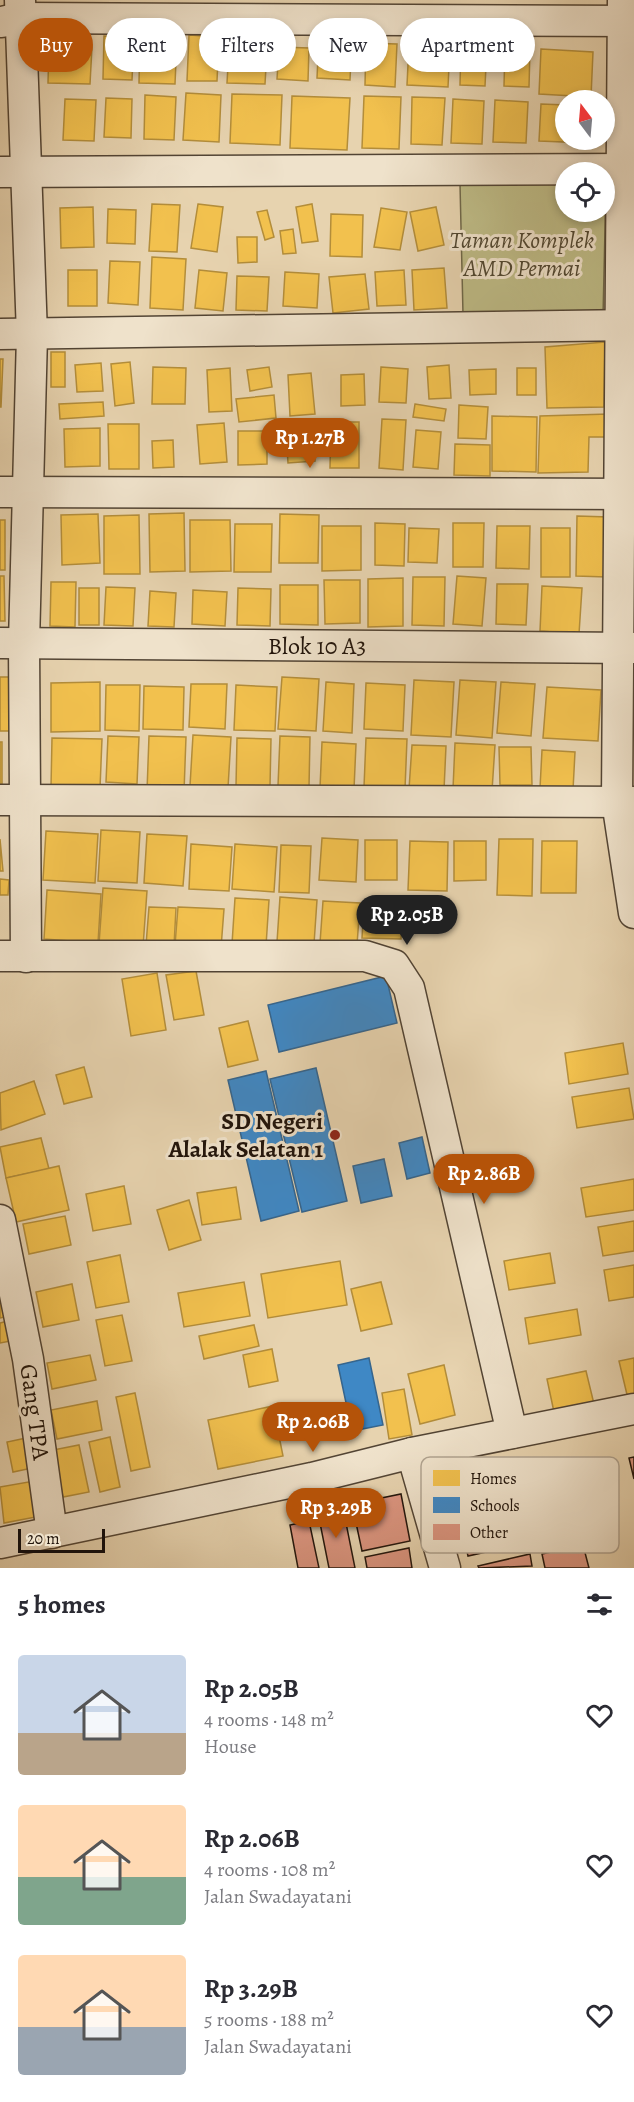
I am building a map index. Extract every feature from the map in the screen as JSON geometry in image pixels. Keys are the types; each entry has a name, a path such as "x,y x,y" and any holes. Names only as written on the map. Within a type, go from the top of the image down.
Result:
{"street":[{"path":"512,1433 409,988 394,965 365,956 13,956 12,643 29,492 32,335 14,171 13,14 626,14 628,169 626,801 634,913"},
{"path":"14,171 628,169"},
{"path":"0,334 627,325"},
{"path":"0,492 627,494"},
{"name":"Blok 10 A3","path":"12,643 626,648"},
{"path":"12,800 626,801"},
{"name":"Gang TPA","path":"0,1220 28,1359 52,1533"},
{"path":"0,1543 312,1478 412,1453 634,1409"},
{"path":"412,1453 421,1484"},
{"path":"441,1553 445,1568"}],"green space":[{"name":"Taman Komplek AMD Permai","path":"460,184 555,184 555,222 605,222 603,317 463,314"}],"building: Homes":[{"path":"189,35 199,36 199,72 217,72 217,81 187,81"},
{"path":"104,36 105,72 132,72 132,80 103,79"},
{"path":"388,44 397,44 395,87 365,85 365,72 388,72"},
{"path":"296,48 308,48 308,81 277,79 277,72 296,72"},
{"path":"541,49 593,52 591,90 555,90 555,95 539,94"},
{"path":"48,72 91,72 90,84 48,83"},
{"path":"139,72 176,72 175,84 139,83"},
{"path":"228,72 266,72 265,84 227,83"},
{"path":"317,72 350,72 350,80 317,78"},
{"path":"408,72 449,72 448,87 407,85"},
{"path":"460,72 486,72 485,86 460,85"},
{"path":"504,72 529,72 529,87 504,86"},
{"path":"186,93 221,95 219,142 183,140"},
{"path":"232,94 282,95 280,145 230,143"},
{"path":"145,95 176,97 174,140 144,139"},
{"path":"292,96 350,98 347,150 290,148"},
{"path":"364,96 401,97 399,149 362,148"},
{"path":"412,97 445,98 442,145 411,144"},
{"path":"106,98 132,99 131,138 104,137"},
{"path":"65,99 96,100 94,141 63,140"},
{"path":"453,99 484,101 482,144 451,143"},
{"path":"495,100 528,102 526,143 493,142"},
{"path":"541,104 555,105 555,142 539,141"},
{"path":"152,204 180,205 177,252 149,251"},
{"path":"198,204 223,207 217,252 191,248"},
{"path":"312,204 318,241 302,243 296,207"},
{"path":"93,207 94,247 61,248 60,208"},
{"path":"436,207 444,245 418,251 410,212"},
{"path":"381,208 407,212 400,250 374,247"},
{"path":"108,209 136,210 135,244 107,243"},
{"path":"267,210 274,237 265,240 257,212"},
{"path":"331,214 363,215 362,257 330,256"},
{"path":"293,229 296,253 283,254 280,231"},
{"path":"237,237 257,237 257,262 238,263"},
{"path":"152,257 186,259 183,310 150,308"},
{"path":"110,261 140,262 138,305 108,303"},
{"path":"444,268 447,308 414,310 412,270"},
{"path":"68,270 97,270 97,306 68,306"},
{"path":"199,270 227,273 223,311 195,308"},
{"path":"404,270 406,305 377,306 375,272"},
{"path":"285,272 319,274 317,308 283,306"},
{"path":"365,274 369,309 333,313 329,277"},
{"path":"237,276 269,277 267,311 236,310"},
{"path":"605,342 604,407 547,408 545,347"},
{"path":"51,352 65,352 65,387 51,387"},
{"path":"0,359 3,359 1,407 0,407"},
{"path":"130,362 134,403 115,406 111,364"},
{"path":"101,363 103,391 77,392 75,365"},
{"path":"449,365 451,398 429,399 427,367"},
{"path":"153,367 186,368 185,404 152,404"},
{"path":"269,367 272,387 250,391 247,370"},
{"path":"381,367 408,369 406,403 379,402"},
{"path":"230,368 232,411 209,412 207,370"},
{"path":"517,368 536,368 536,395 517,395"},
{"path":"496,369 496,394 470,395 469,370"},
{"path":"311,373 315,414 290,416 288,375"},
{"path":"364,374 365,405 341,406 341,375"},
{"path":"274,395 276,418 239,422 236,399"},
{"path":"103,402 104,416 60,419 59,404"},
{"path":"415,404 446,409 444,421 413,417"},
{"path":"459,405 488,407 486,439 458,438"},
{"path":"609,414 611,437 589,437 588,472 538,473 540,416"},
{"path":"492,416 537,417 536,472 492,471"},
{"path":"382,419 406,420 403,470 379,468"},
{"path":"331,422 359,422 359,468 330,468"},
{"path":"224,423 227,462 200,464 197,425"},
{"path":"108,424 139,424 139,469 109,469"},
{"path":"100,428 100,466 65,467 64,429"},
{"path":"416,430 441,432 438,469 413,467"},
{"path":"238,431 267,431 267,464 238,465"},
{"path":"313,431 315,461 288,463 286,433"},
{"path":"173,440 174,467 153,468 152,441"},
{"path":"455,444 490,445 490,476 454,475"},
{"path":"184,513 185,571 150,572 149,514"},
{"path":"98,514 100,563 62,565 61,515"},
{"path":"280,514 319,515 318,563 279,563"},
{"path":"139,515 140,574 104,574 104,516"},
{"path":"577,516 609,517 607,577 576,576"},
{"path":"0,520 5,520 5,570 0,570"},
{"path":"190,520 230,520 231,571 190,572"},
{"path":"375,523 405,524 404,566 375,565"},
{"path":"453,523 484,523 483,567 453,567"},
{"path":"235,524 272,524 271,572 234,572"},
{"path":"322,526 361,526 361,570 322,571"},
{"path":"497,526 530,526 529,569 496,568"},
{"path":"409,528 439,529 437,563 408,562"},
{"path":"541,528 570,528 570,577 541,577"},
{"path":"0,576 4,576 5,621 0,621"},
{"path":"457,576 486,578 482,626 453,624"},
{"path":"413,577 445,577 444,626 412,625"},
{"path":"403,578 403,626 368,627 368,579"},
{"path":"324,580 360,580 360,623 325,624"},
{"path":"51,582 76,582 75,627 50,626"},
{"path":"497,584 528,584 526,625 496,624"},
{"path":"280,585 318,585 318,625 280,624"},
{"path":"542,586 582,588 579,634 540,631"},
{"path":"106,587 135,588 133,626 104,625"},
{"path":"79,588 99,588 99,625 79,625"},
{"path":"238,588 271,589 270,626 237,625"},
{"path":"193,590 227,592 225,626 192,624"},
{"path":"150,591 176,593 174,627 148,626"},
{"path":"0,677 9,677 11,731 0,731"},
{"path":"282,677 319,679 316,731 278,729"},
{"path":"414,680 454,682 451,737 411,735"},
{"path":"460,680 496,682 492,738 456,735"},
{"path":"100,682 100,731 51,732 51,683"},
{"path":"326,682 354,684 352,733 323,731"},
{"path":"501,682 535,684 531,736 497,733"},
{"path":"366,683 405,685 403,731 364,729"},
{"path":"191,684 227,684 225,729 189,727"},
{"path":"106,685 140,685 139,731 105,730"},
{"path":"236,685 277,687 275,731 234,730"},
{"path":"144,686 184,687 183,730 143,729"},
{"path":"547,687 601,690 598,741 543,738"},
{"path":"193,735 231,737 228,788 190,786"},
{"path":"108,736 139,737 137,784 106,782"},
{"path":"149,736 186,737 184,792 147,791"},
{"path":"280,736 310,737 309,787 278,786"},
{"path":"52,738 102,739 100,788 51,787"},
{"path":"237,738 271,739 270,786 236,786"},
{"path":"366,738 407,739 405,789 364,787"},
{"path":"0,742 2,742 2,785 0,785"},
{"path":"322,742 356,744 354,789 320,788"},
{"path":"455,743 495,745 492,791 453,789"},
{"path":"412,745 446,746 444,790 409,789"},
{"path":"499,747 531,747 532,785 500,785"},
{"path":"542,750 575,752 573,790 540,788"},
{"path":"101,830 140,832 137,883 98,881"},
{"path":"46,831 98,834 95,883 43,880"},
{"path":"147,834 187,836 183,886 144,883"},
{"path":"322,838 358,840 356,882 319,880"},
{"path":"0,839 3,871 0,871"},
{"path":"499,839 533,839 532,896 497,895"},
{"path":"365,840 397,840 397,880 365,880"},
{"path":"410,841 448,842 447,891 408,890"},
{"path":"454,841 486,841 486,880 454,881"},
{"path":"542,841 577,841 576,893 541,893"},
{"path":"191,844 232,847 229,891 189,889"},
{"path":"235,844 277,847 274,892 232,889"},
{"path":"281,845 311,846 309,893 279,892"},
{"path":"0,879 9,880 8,895 0,895"},
{"path":"103,888 147,891 143,947 99,944"},
{"path":"47,890 101,894 98,943 44,939"},
{"path":"280,897 317,900 314,944 277,942"},
{"path":"235,898 269,900 266,946 232,944"},
{"path":"323,901 360,903 357,945 320,943"},
{"path":"364,905 403,908 401,939 362,938"},
{"path":"149,907 176,908 174,946 146,945"},
{"path":"178,907 224,909 221,948 175,945"},
{"path":"196,971 204,1015 174,1020 166,975"},
{"path":"157,973 166,1030 131,1036 122,979"},
{"path":"248,1021 258,1060 228,1067 219,1028"},
{"path":"623,1043 628,1074 569,1084 565,1053"},
{"path":"84,1067 92,1097 64,1104 56,1075"},
{"path":"34,1081 45,1114 1,1130 0,1093"},
{"path":"629,1088 634,1119 577,1128 572,1097"},
{"path":"41,1138 49,1169 6,1178 0,1147"},
{"path":"59,1166 69,1210 16,1222 6,1178"},
{"path":"634,1179 634,1210 586,1217 581,1188"},
{"path":"124,1186 131,1224 93,1231 86,1194"},
{"path":"236,1187 241,1219 202,1225 197,1193"},
{"path":"189,1200 201,1240 169,1250 157,1210"},
{"path":"65,1216 71,1245 29,1254 23,1224"},
{"path":"634,1221 634,1251 603,1256 598,1227"},
{"path":"550,1253 555,1283 509,1290 504,1261"},
{"path":"120,1255 129,1302 96,1308 87,1262"},
{"path":"340,1261 347,1305 268,1318 261,1274"},
{"path":"634,1265 634,1297 609,1301 604,1270"},
{"path":"244,1282 250,1316 184,1327 178,1293"},
{"path":"381,1282 392,1324 361,1331 351,1289"},
{"path":"72,1284 79,1320 43,1327 36,1292"},
{"path":"0,1294 9,1316 0,1318"},
{"path":"577,1309 581,1335 529,1344 525,1318"},
{"path":"122,1315 132,1361 105,1366 96,1320"},
{"path":"12,1320 16,1340 0,1343 0,1323"},
{"path":"254,1325 259,1346 204,1359 199,1336"},
{"path":"272,1349 278,1381 249,1387 243,1355"},
{"path":"90,1355 96,1380 52,1389 47,1363"},
{"path":"634,1358 634,1402 629,1403 619,1361"},
{"path":"444,1365 455,1415 420,1424 408,1374"},
{"path":"586,1371 594,1404 554,1412 547,1379"},
{"path":"404,1389 412,1435 389,1439 382,1393"},
{"path":"135,1393 150,1467 131,1471 116,1397"},
{"path":"97,1401 102,1430 57,1439 51,1410"},
{"path":"273,1406 283,1456 218,1469 208,1420"},
{"path":"31,1437 37,1467 13,1472 7,1442"},
{"path":"110,1437 120,1487 100,1492 89,1442"},
{"path":"79,1445 89,1492 63,1497 53,1450"},
{"path":"34,1481 41,1516 4,1523 0,1487"}],"building: Schools":[{"path":"386,976 397,1023 279,1052 268,1005"},
{"path":"316,1068 347,1201 302,1212 270,1079"},
{"path":"266,1071 299,1211 261,1221 228,1080"},
{"path":"422,1137 430,1173 407,1179 399,1143"},
{"path":"384,1159 392,1196 361,1203 353,1166"},
{"path":"369,1358 383,1425 352,1431 338,1365"}],"building: Other":[{"path":"634,1457 634,1479 629,1458"},
{"path":"401,1494 410,1541 362,1551 352,1504"},
{"path":"343,1508 355,1568 329,1568 318,1513"},
{"path":"309,1521 319,1568 298,1568 290,1525"},
{"path":"409,1548 412,1568 367,1568 365,1557"},
{"path":"585,1553 589,1568 545,1568 542,1554"},
{"path":"530,1554 532,1566 479,1568 478,1566"}],"place":[{"name":"SD Negeri Alalak Selatan 1","path":"335,1135"}]}
